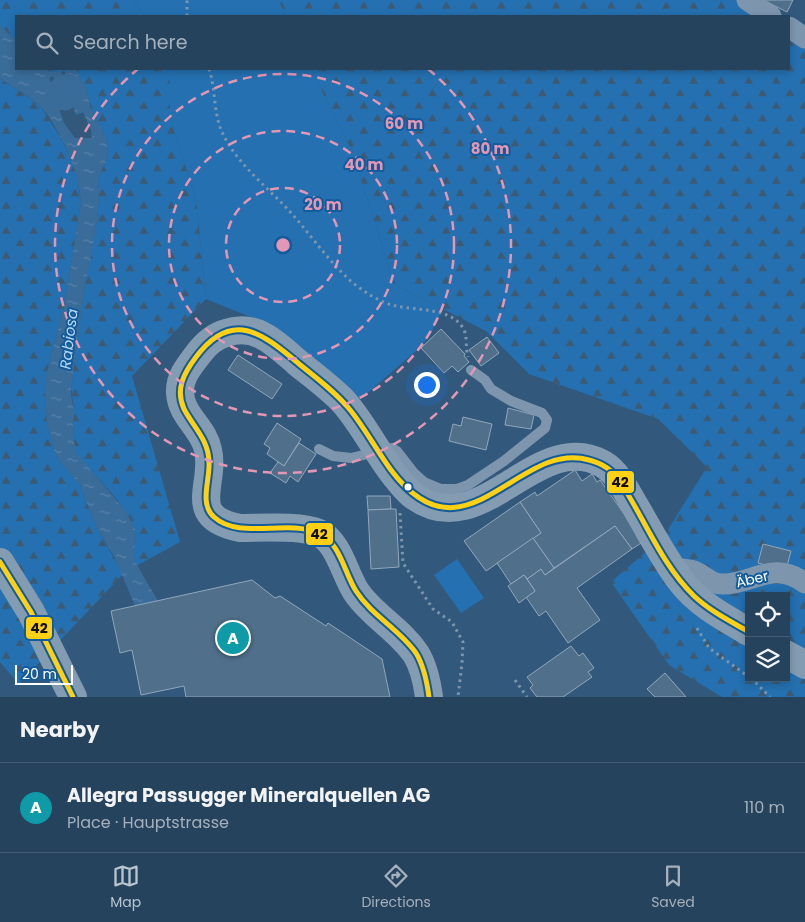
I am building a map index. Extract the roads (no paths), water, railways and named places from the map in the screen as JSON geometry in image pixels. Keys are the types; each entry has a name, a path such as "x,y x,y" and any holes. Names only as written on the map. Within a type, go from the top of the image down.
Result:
{"street":[{"path":"747,0 770,15"},
{"path":"790,29 805,38"},
{"path":"429,697 421,662 415,653 358,595 333,545 328,539 311,531 240,528 220,522 210,513 206,505 210,466 208,449 202,434 188,416 181,401 180,386 182,378 202,350 220,335 232,330 244,329 254,331 274,343 342,400 404,488 424,502 441,507 462,507 478,502 542,465 557,459 570,457 592,460 602,464 618,478 671,568 687,589 703,604 745,630"},
{"path":"0,562 31,612 73,697"},
{"name":"Äber","path":"671,568 694,571 712,582 721,584 730,584 769,574 790,576 805,583"},
{"path":"790,656 805,665"}],"lane":[{"path":"319,450 328,455 345,458 357,457 390,448 394,449 424,482 441,489 457,489 468,485 504,461 545,428 547,420 542,413 511,401 490,389 485,380 471,370"}],"water":[{"name":"Rabiosa","path":"0,26 15,39 15,70 62,71 61,84 70,109 64,111 53,76 49,78 64,123 75,138 92,138 91,130 83,112 76,115 65,84 65,71 76,70 87,91 90,107 106,138 108,149 106,161 98,178 97,220 85,284 72,381 73,436 76,453 124,509 135,528 134,560 158,601 135,606 115,558 95,524 80,485 59,460 54,450 47,423 45,389 47,372 65,302 81,203 80,192 69,154 47,114 33,100 0,79"}],"place":[{"name":"Allegra Passugger Mineralquellen AG","path":"233,638"}]}
